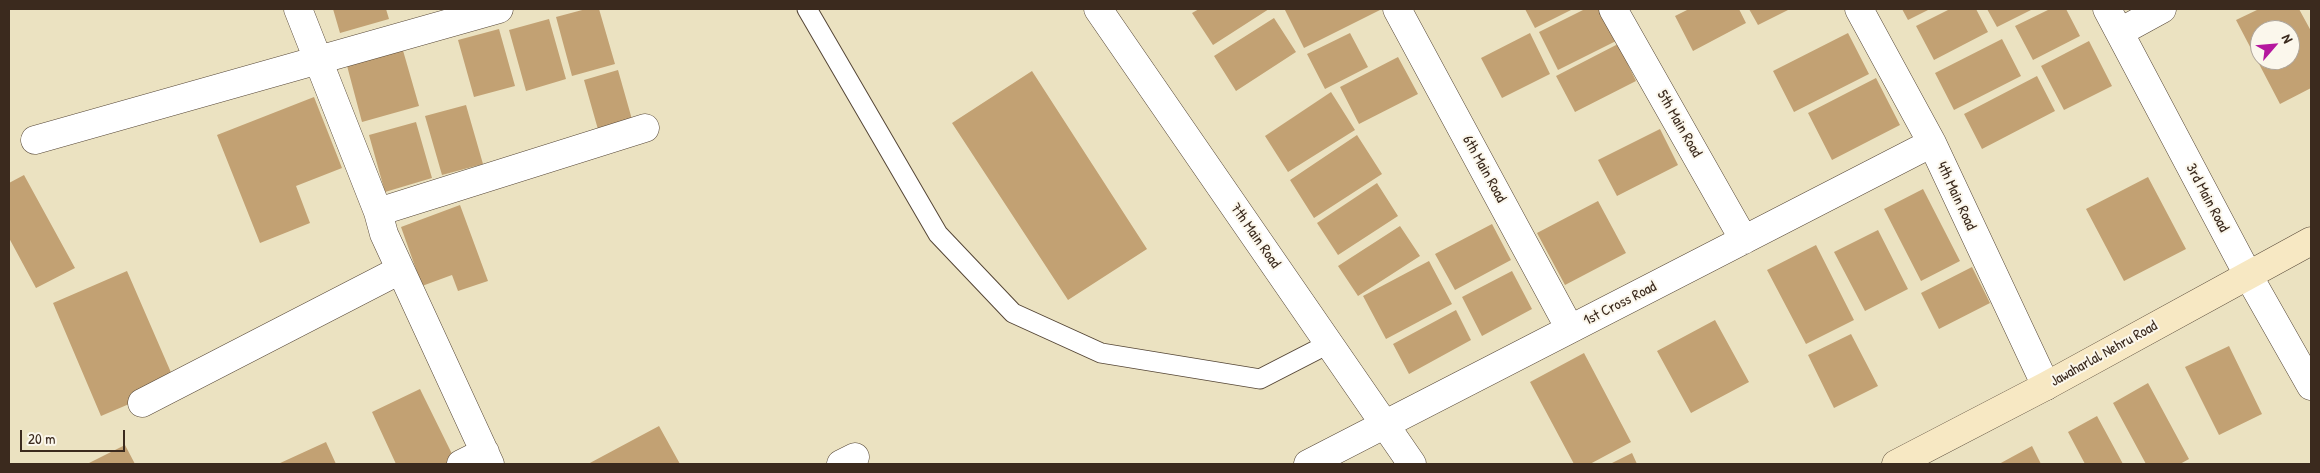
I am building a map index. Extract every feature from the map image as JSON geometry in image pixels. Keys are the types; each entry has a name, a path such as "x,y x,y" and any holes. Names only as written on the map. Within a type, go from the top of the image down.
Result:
{"street":[{"path":"298,9 378,212 384,234 479,460"},
{"path":"35,140 499,9"},
{"name":"7th Main Road","path":"1098,9 1412,464"},
{"name":"6th Main Road","path":"1397,9 1570,329"},
{"name":"5th Main Road","path":"1613,9 1744,240"},
{"name":"4th Main Road","path":"1859,9 1932,143 2046,386"},
{"path":"2113,20 2162,9"},
{"name":"3rd Main Road","path":"2113,20 2248,274 2311,386"},
{"path":"378,212 645,128"},
{"name":"1st Cross Road","path":"1308,464 1932,143"},
{"name":"Jawaharlal Nehru Road","path":"1896,464 2046,386 2311,241"},
{"path":"142,403 400,270"}],"lane":[{"path":"807,9 938,234 1013,313 1101,353 1260,379 1330,343"}],"building":[{"path":"333,9 386,9 389,19 340,33"},
{"path":"586,9 599,9 615,64 572,76 556,17"},
{"path":"1199,9 1269,9 1213,45 1192,13"},
{"path":"1382,9 1304,48 1285,10"},
{"path":"1525,9 1573,9 1535,28"},
{"path":"1585,9 1602,9 1618,40 1558,70 1539,32"},
{"path":"1689,9 1739,9 1746,23 1693,51 1675,16"},
{"path":"1749,9 1790,9 1758,25"},
{"path":"1902,9 1930,9 1908,20"},
{"path":"1950,9 1976,9 1988,32 1934,60 1916,26"},
{"path":"1987,9 2033,9 1997,27"},
{"path":"2050,9 2066,9 2080,36 2033,60 2015,26"},
{"path":"2259,9 2299,9 2311,31 2311,88 2280,104 2262,70 2300,70 2300,20 2250,20 2250,47 2236,20"},
{"path":"1274,18 1296,52 1236,91 1214,56"},
{"path":"549,19 566,79 526,91 509,30"},
{"path":"499,29 515,86 474,97 458,40"},
{"path":"1350,33 1368,67 1325,89 1307,54"},
{"path":"1530,33 1550,74 1502,98 1481,58"},
{"path":"1848,33 1869,74 1794,112 1773,71"},
{"path":"2002,39 2021,76 1954,110 1935,73"},
{"path":"2089,41 2112,86 2064,110 2041,66"},
{"path":"1618,44 1636,81 1575,112 1556,76"},
{"path":"402,47 419,106 362,122 346,62"},
{"path":"1398,57 1418,94 1359,124 1340,87"},
{"path":"618,70 633,123 599,133 584,80"},
{"path":"1032,71 1147,249 1068,300 952,123"},
{"path":"2037,76 2055,111 1982,149 1964,114"},
{"path":"1876,78 1900,125 1832,160 1808,113"},
{"path":"1331,92 1355,130 1288,172 1265,136"},
{"path":"314,97 342,168 296,186 310,223 260,243 217,135"},
{"path":"466,105 483,164 442,175 425,116"},
{"path":"416,122 432,178 385,192 369,135"},
{"path":"1660,129 1678,165 1617,196 1598,160"},
{"path":"1357,135 1382,174 1314,218 1290,180"},
{"path":"24,175 75,268 36,288 9,238 9,183"},
{"path":"2148,177 2186,249 2124,281 2086,209"},
{"path":"1377,183 1398,216 1338,255 1317,223"},
{"path":"1923,189 1960,261 1921,281 1884,209"},
{"path":"1598,201 1626,253 1565,285 1537,233"},
{"path":"460,205 488,281 458,291 452,275 422,286 401,227"},
{"path":"1492,224 1511,260 1455,290 1435,254"},
{"path":"1400,226 1420,256 1358,296 1338,266"},
{"path":"1878,230 1908,289 1865,311 1834,252"},
{"path":"1816,245 1854,320 1806,344 1767,270"},
{"path":"1429,261 1452,304 1386,339 1363,296"},
{"path":"1972,267 1990,303 1939,329 1921,293"},
{"path":"127,271 176,384 101,416 53,303"},
{"path":"1512,271 1532,309 1482,336 1462,297"},
{"path":"1456,310 1471,340 1409,374 1393,344"},
{"path":"1715,320 1749,382 1691,413 1657,351"},
{"path":"1851,334 1878,386 1834,408 1808,355"},
{"path":"2229,346 2262,414 2219,435 2185,367"},
{"path":"1584,353 1631,442 1590,464 1574,464 1530,382"},
{"path":"2148,383 2189,459 2180,464 2146,464 2113,403"},
{"path":"420,389 455,460 446,464 396,464 372,412"},
{"path":"2097,416 2123,464 2085,464 2068,432"},
{"path":"659,426 680,464 588,464"},
{"path":"326,442 336,464 278,464"},
{"path":"125,445 135,464 87,464"},
{"path":"2032,446 2041,464 1999,464"},
{"path":"1632,453 1637,464 1610,464"}]}
